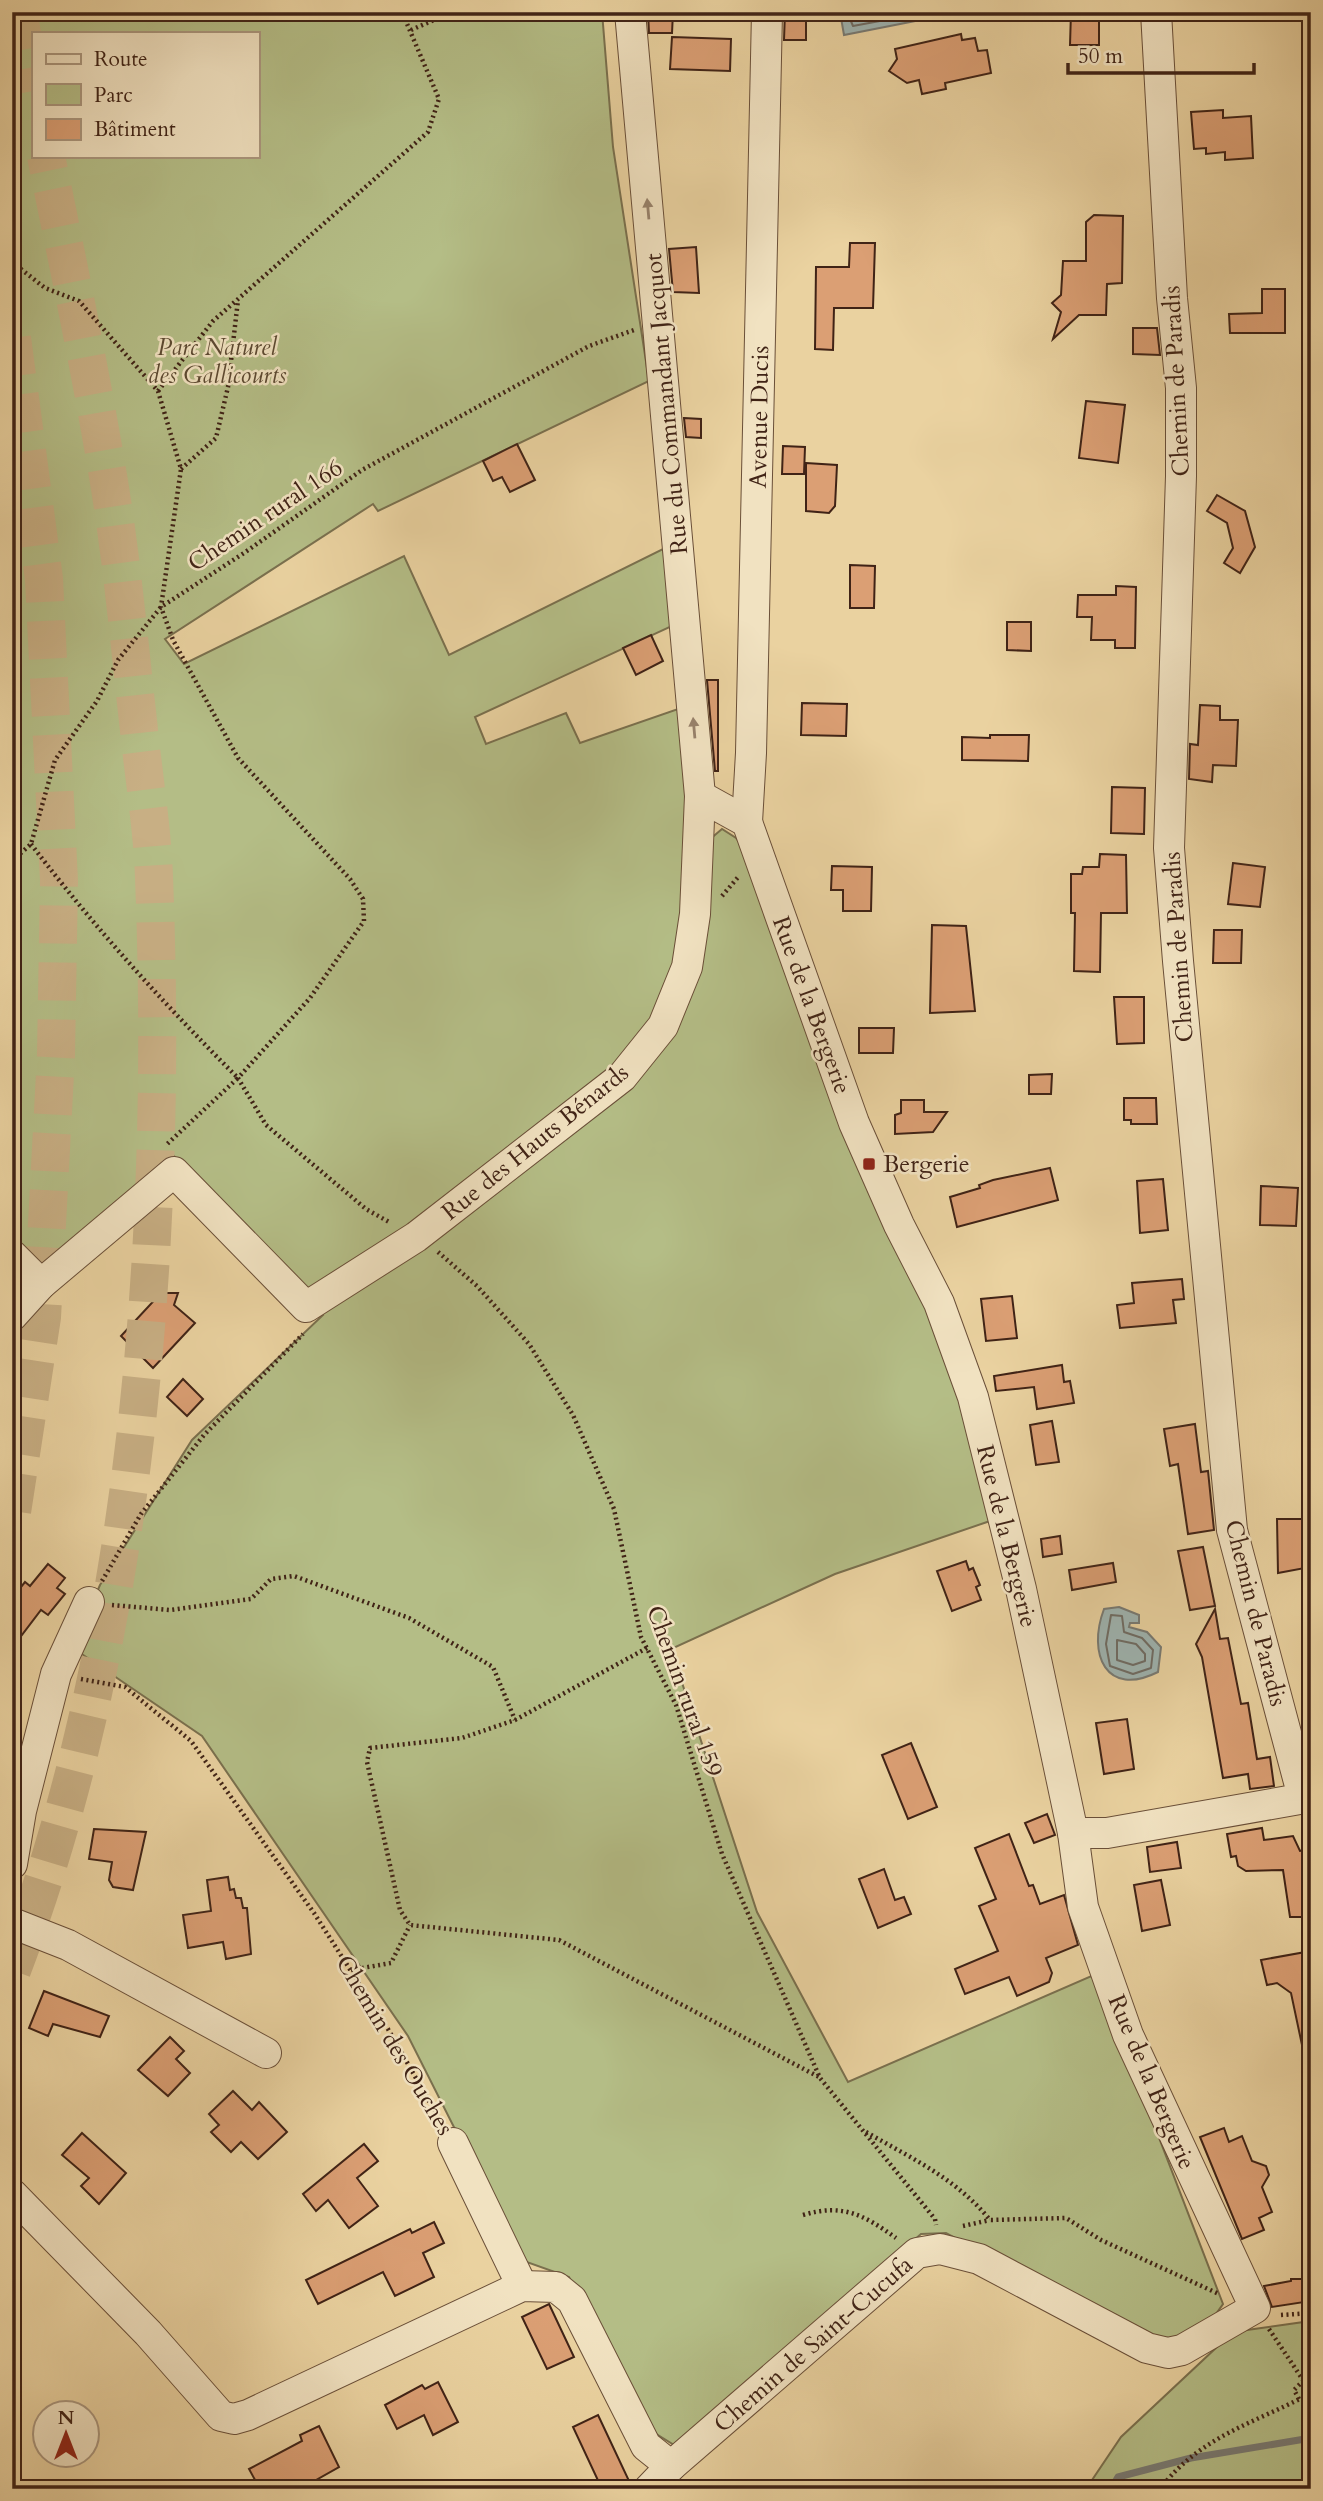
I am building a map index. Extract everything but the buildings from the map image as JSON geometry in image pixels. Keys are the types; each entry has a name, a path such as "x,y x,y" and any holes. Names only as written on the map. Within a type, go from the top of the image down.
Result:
{"street":[{"name":"Rue du Commandant Jacquot","path":"630,12 700,796"},
{"name":"Avenue Ducis","path":"747,822 753,684 767,12"},
{"name":"Chemin de Paradis","path":"1156,12 1172,298 1181,388 1181,476 1169,848 1178,961 1232,1531 1307,1797"},
{"path":"700,796 747,822"},
{"name":"Rue des Hauts Bénards","path":"306,1307 416,1237 622,1077 663,1026 687,967 695,914 700,796"},
{"name":"Rue de la Bergerie","path":"747,822 854,1123 899,1225 939,1303 973,1397 1021,1589 1073,1833 1083,1907 1128,2035 1263,2319"},
{"path":"12,1317 41,1284 174,1171 306,1307"},
{"path":"12,1255 41,1284"},
{"path":"12,1864 16,1808 56,1674 89,1602"},
{"path":"1073,1833 1119,1832 1307,1797"},
{"path":"12,1923 68,1945 111,1967 266,2053"},
{"name":"Chemin des Ouches","path":"453,2143 522,2286"},
{"path":"12,2194 148,2333 221,2416 234,2419 522,2286 556,2287 572,2300 646,2446 671,2466"},
{"name":"Chemin de Saint-Cucufa","path":"649,2489 671,2466 929,2251 979,2259 1147,2347 1168,2353 1263,2319"}],"path":[{"path":"158,391 213,321 428,132 439,99 401,12"},
{"path":"411,30 452,12"},
{"path":"12,262 45,288 79,301 158,391 181,469 161,607 173,640 238,758 350,879 363,899 364,921 310,998 238,1078 160,1152 174,1171"},
{"path":"181,469 216,438 228,387 238,300"},
{"name":"Chemin rural 166","path":"31,844 55,760 97,701 118,660 161,607 244,553 362,470 589,346 659,321"},
{"path":"12,861 31,844"},
{"name":"Chemin rural 159","path":"31,844 82,911 180,1021 238,1078 266,1125 366,1209 416,1237 477,1286 529,1344 573,1415 614,1509 641,1637 676,1705 722,1854 820,2078 935,2219 936,2243 929,2251"},
{"path":"719,900 746,869"},
{"path":"306,1307 312,1324 204,1435 141,1514 89,1602 170,1610 251,1599 271,1579 295,1576 409,1618 493,1667 515,1720"},
{"path":"410,1925 400,1910 367,1762 370,1748 462,1738 515,1720 647,1648"},
{"name":"Chemin des Ouches","path":"56,1674 125,1687 191,1741 314,1913 388,2029 453,2143"},
{"path":"410,1925 559,1940 820,2078"},
{"path":"351,1970 391,1963 410,1925"},
{"path":"863,2130 944,2177 972,2198 990,2220 1066,2218 1101,2240 1263,2319 1311,2393 1226,2432 1166,2481 1160,2489"},
{"path":"803,2215 825,2208 850,2211 929,2251"},
{"path":"1299,2399 1294,2390 1303,2381"},
{"path":"1166,2481 1221,2489"}],"green space":[{"name":"Parc Naturel des Gallicourts","path":"12,12 602,12 613,147 649,381 378,511 373,504 165,639 184,664 404,556 449,655 665,548 672,626 475,717 486,744 566,713 580,743 678,709 709,840 722,829 736,838 754,862 952,1366 990,1521 835,1574 671,1649 757,1912 848,2082 1096,1974 1223,2304 1201,2335 1171,2353 946,2233 921,2234 679,2448 645,2427 569,2277 521,2260 408,2036 202,1736 73,1648 100,1585 192,1440 323,1315 174,1156 39,1268 12,1238"},
{"path":"1311,2321 1311,2489 1086,2489 1121,2437 1233,2332"}],"water":[{"path":"840,12 961,12 844,35"},
{"path":"1119,1607 1139,1615 1139,1623 1130,1623 1129,1627 1147,1632 1161,1647 1158,1672 1140,1679 1125,1679 1114,1675 1105,1667 1100,1656 1099,1626 1104,1609"}],"waterway":[{"path":"1111,2489 1118,2477 1191,2458 1311,2438"}],"tunnel":[{"path":"18,12 32,86"},
{"path":"12,1970 55,1842 90,1708 116,1571 136,1431 149,1290 156,1150 154,877 122,571 87,359 46,158"},
{"path":"12,338 44,579 59,881 56,1055 42,1317 12,1512"}],"place":[{"name":"Bergerie","path":"869,1164"}]}
